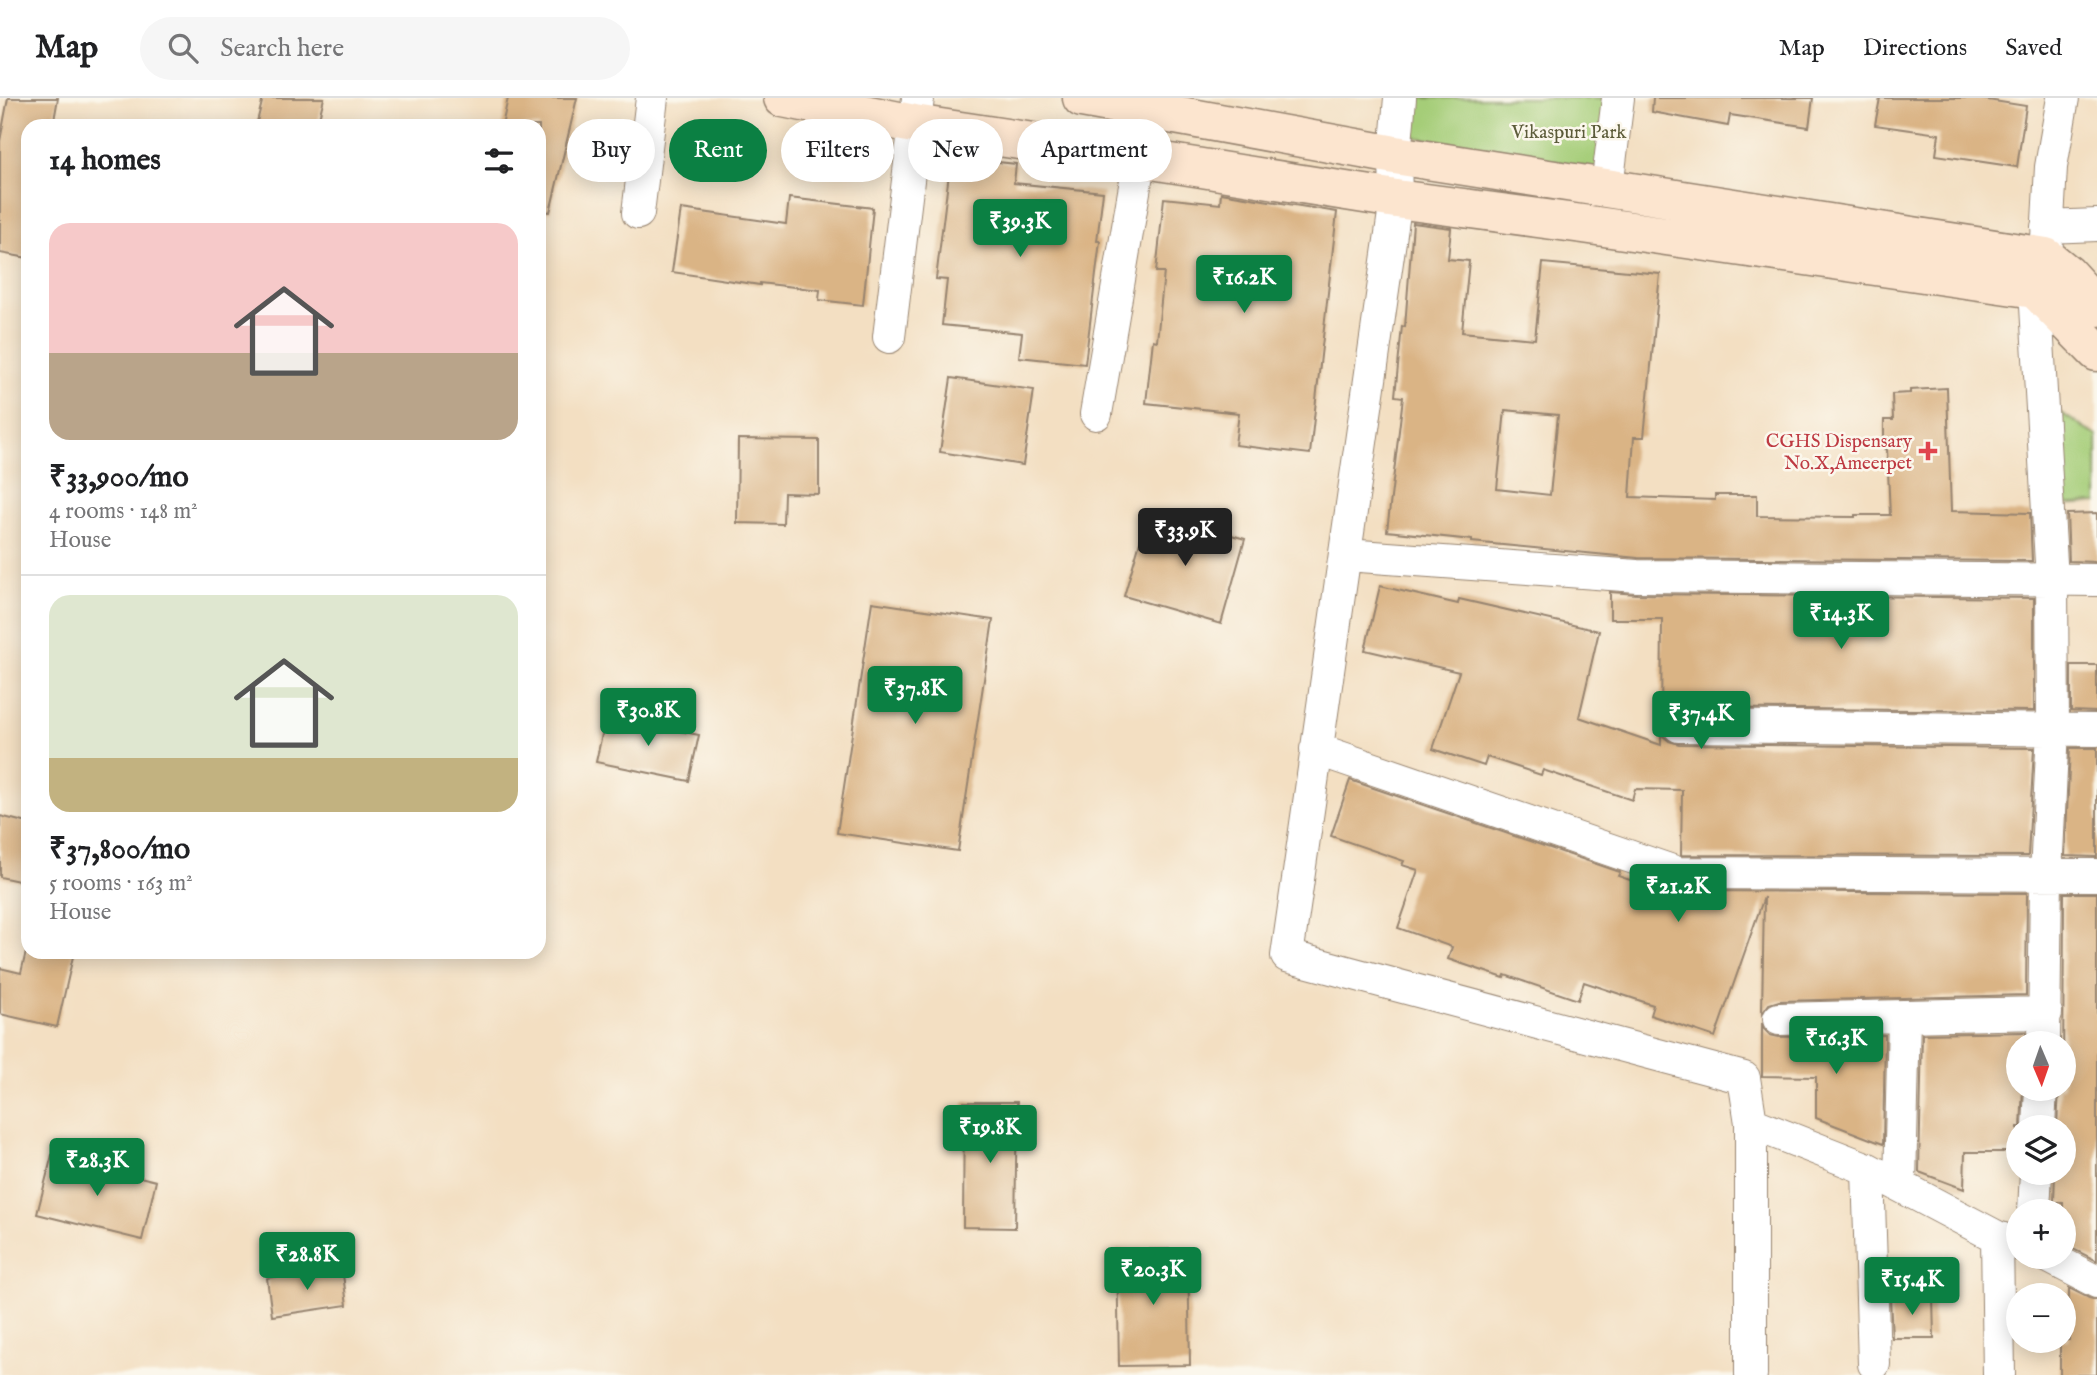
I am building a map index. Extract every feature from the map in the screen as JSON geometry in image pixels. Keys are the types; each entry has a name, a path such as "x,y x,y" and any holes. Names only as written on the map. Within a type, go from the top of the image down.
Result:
{"main road":[{"path":"783,98 916,111 1017,132"},
{"path":"1082,98 1395,155 2043,258 2067,274 2097,307"},
{"path":"1172,163 1396,199 1583,224 2043,258"},
{"path":"2043,258 2097,352"}],"street":[{"path":"638,213 652,98"},
{"path":"1400,98 1395,155 1396,199 1287,956 1744,1078 1751,1123 1751,1375"},
{"path":"1607,187 1618,98"},
{"path":"1779,1019 1904,1016 2045,1028 2046,874 2053,729 2052,580 2043,258 2051,167 2063,98"},
{"path":"1147,119 1149,110"},
{"path":"889,337 916,111"},
{"path":"1096,414 1135,182"},
{"path":"2043,258 2097,225"},
{"path":"1346,555 1637,576 2097,580"},
{"path":"1679,726 2097,730"},
{"path":"1316,749 1678,873 2097,874"},
{"path":"1900,1184 1904,1016"},
{"path":"1751,1123 1868,1169 2006,1240"},
{"path":"1868,1169 1874,1364"},
{"path":"1999,1375 2006,1258"},
{"path":"2072,1269 2097,1282"}],"green space":[{"name":"Vikaspuri Park","path":"1405,98 1612,98 1603,170 1403,135"},
{"path":"2056,410 2097,436 2097,503 2054,505"}],"building":[{"path":"8,98 58,98 54,119 21,119 21,257 0,253 0,141"},
{"path":"263,98 324,98 319,119 258,119"},
{"path":"508,98 577,98 572,119 567,119 567,140 550,212 546,211 546,119 504,119"},
{"path":"1653,98 1813,98 1809,127 1730,115 1728,126 1652,112"},
{"path":"1880,98 1975,98 2026,106 2017,167 1936,155 1939,134 1875,125"},
{"path":"1003,163 1016,164 1014,183 1103,192 1097,241 1100,241 1085,364 1019,357 1022,333 942,325 947,280 936,279 948,182 1003,182"},
{"path":"1221,193 1337,212 1310,454 1235,445 1239,413 1146,403 1153,340 1157,341 1164,272 1156,272 1164,198 1220,204"},
{"path":"789,198 873,208 863,305 819,300 820,290 760,285 672,272 681,209 786,224"},
{"path":"1413,223 1451,228 1448,259 1469,261 1462,332 1535,339 1543,263 1660,274 1644,437 1634,437 1630,497 1715,500 1715,495 1757,495 1757,516 1890,515 1884,420 1893,420 1892,394 1947,388 1951,511 2030,513 2032,561 1638,558 1387,531 1403,397 1395,396 1402,326 1405,327","holes":["1505,410 1558,415 1550,495 1497,489"]},
{"path":"951,378 1034,390 1023,465 940,452"},
{"path":"738,439 819,440 819,494 784,493 783,524 737,523"},
{"path":"1149,511 1245,539 1221,624 1124,596"},
{"path":"2097,513 2097,562 2069,561 2067,514"},
{"path":"1380,586 1458,604 1459,599 1599,631 1579,717 1661,745 1661,729 1663,736 1669,741 1679,744 2034,748 2028,856 1681,855 1682,790 1635,789 1632,800 1543,770 1541,775 1487,757 1484,766 1433,749 1459,672 1365,650"},
{"path":"1610,592 2034,598 2034,711 1679,708 1669,710 1661,723 1662,619 1610,619"},
{"path":"872,602 993,620 958,851 837,833"},
{"path":"2071,665 2097,665 2097,712 2071,711"},
{"path":"606,716 699,735 689,781 596,762"},
{"path":"2070,748 2097,748 2097,857 2065,856"},
{"path":"1350,780 1620,872 1618,876 1680,897 1680,891 2027,893 2026,995 1779,1001 1769,1004 1762,1014 1764,897 1715,1037 1650,1015 1653,1005 1584,982 1578,1000 1505,975 1504,978 1448,959 1452,947 1398,928 1418,870 1402,865 1404,861 1331,836"},
{"path":"0,816 21,821 21,882 0,877"},
{"path":"2064,893 2097,893 2097,1261 2076,1250 2076,1199 2054,1199 2055,1185 2076,1185 2076,1115 2058,1115 2058,1101 2076,1101 2076,1031 2063,1031"},
{"path":"24,959 72,959 57,1027 0,1014 0,968 21,973"},
{"path":"1762,1023 1770,1035 1779,1037 1885,1035 1883,1144 1816,1118 1816,1077 1762,1076"},
{"path":"2006,1032 2006,1101 2022,1101 2022,1115 2006,1115 2006,1152 1965,1152 1964,1189 1919,1172 1922,1034"},
{"path":"964,1102 1017,1102 1015,1228 963,1227"},
{"path":"52,1155 156,1181 142,1240 37,1214"},
{"path":"1188,1249 1190,1365 1119,1366 1117,1250"},
{"path":"342,1267 347,1305 272,1316 267,1278"},
{"path":"2076,1292 2097,1300 2097,1375 2060,1375 2060,1353 2076,1353"},
{"path":"1890,1296 1933,1296 1934,1338 1892,1338"}],"place":[{"name":"CGHS Dispensary No.X,Ameerpet","path":"1928,451"}]}
